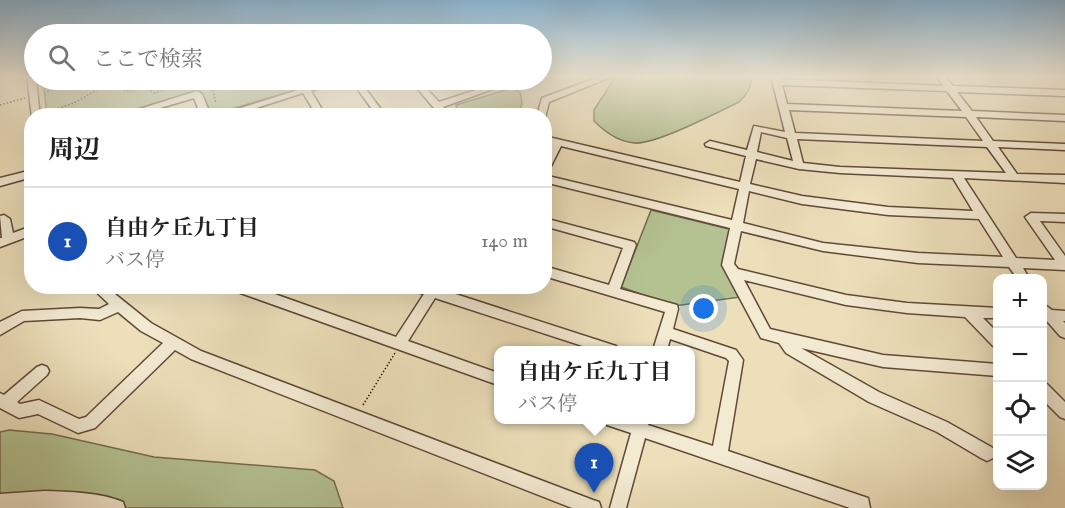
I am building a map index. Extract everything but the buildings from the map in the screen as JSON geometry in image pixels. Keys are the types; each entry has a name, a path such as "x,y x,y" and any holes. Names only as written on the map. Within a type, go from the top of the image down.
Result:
{"street":[{"path":"149,108 177,100"},
{"path":"244,108 271,100"},
{"path":"432,100 439,108"},
{"path":"437,106 456,100"},
{"path":"782,100 799,166"},
{"path":"959,100 1014,177"},
{"path":"784,107 1065,118"},
{"path":"993,370 883,361 766,334 728,265 757,128 791,136 1065,147"},
{"path":"552,141 802,200 888,211 982,215"},
{"path":"552,155 558,143"},
{"path":"710,144 799,166 840,170 1065,179"},
{"path":"0,182 24,175"},
{"path":"957,175 1020,274"},
{"path":"552,180 823,247 867,254 1065,265"},
{"path":"1065,218 1031,217 1065,265"},
{"path":"4,219 4,242 24,233"},
{"path":"552,224 630,245 614,291"},
{"path":"552,273 672,309 662,346"},
{"path":"734,273 846,300 908,308 993,313"},
{"path":"105,294 118,306 173,343 238,372 593,508"},
{"path":"258,294 494,378"},
{"path":"400,345 430,294"},
{"path":"447,294 597,346"},
{"path":"0,329 22,316 80,313 100,315 118,306"},
{"path":"968,311 993,337"},
{"path":"1047,313 1065,316"},
{"path":"1047,316 1065,332"},
{"path":"666,332 731,354 736,360 719,456"},
{"path":"784,340 791,349 874,397 942,427 987,453"},
{"path":"42,371 2,402 20,411 39,407 78,426 90,423 173,343"},
{"path":"1047,394 1065,412"},
{"path":"618,508 640,424 719,456 862,504 861,508"},
{"path":"0,502 42,499 81,500 117,508"}],"path":[{"path":"0,105 19,100"},
{"path":"58,108 80,100"},
{"path":"356,417 400,345"}],"green space":[{"path":"45,100 173,100 145,108 46,108"},
{"path":"204,100 263,100 235,108 208,108"},
{"path":"473,100 521,100 522,103 521,108 456,108 456,105"},
{"path":"601,100 741,100 672,133 657,139 635,143 623,141 603,129 594,121 594,110"},
{"path":"651,210 733,230 725,265 741,297 674,306 621,287"},
{"path":"9,430 52,434 154,457 315,470 334,481 343,508 35,508 0,495 0,432"}],"place":[{"name":"自由ケ丘九丁目","path":"594,493"}]}
